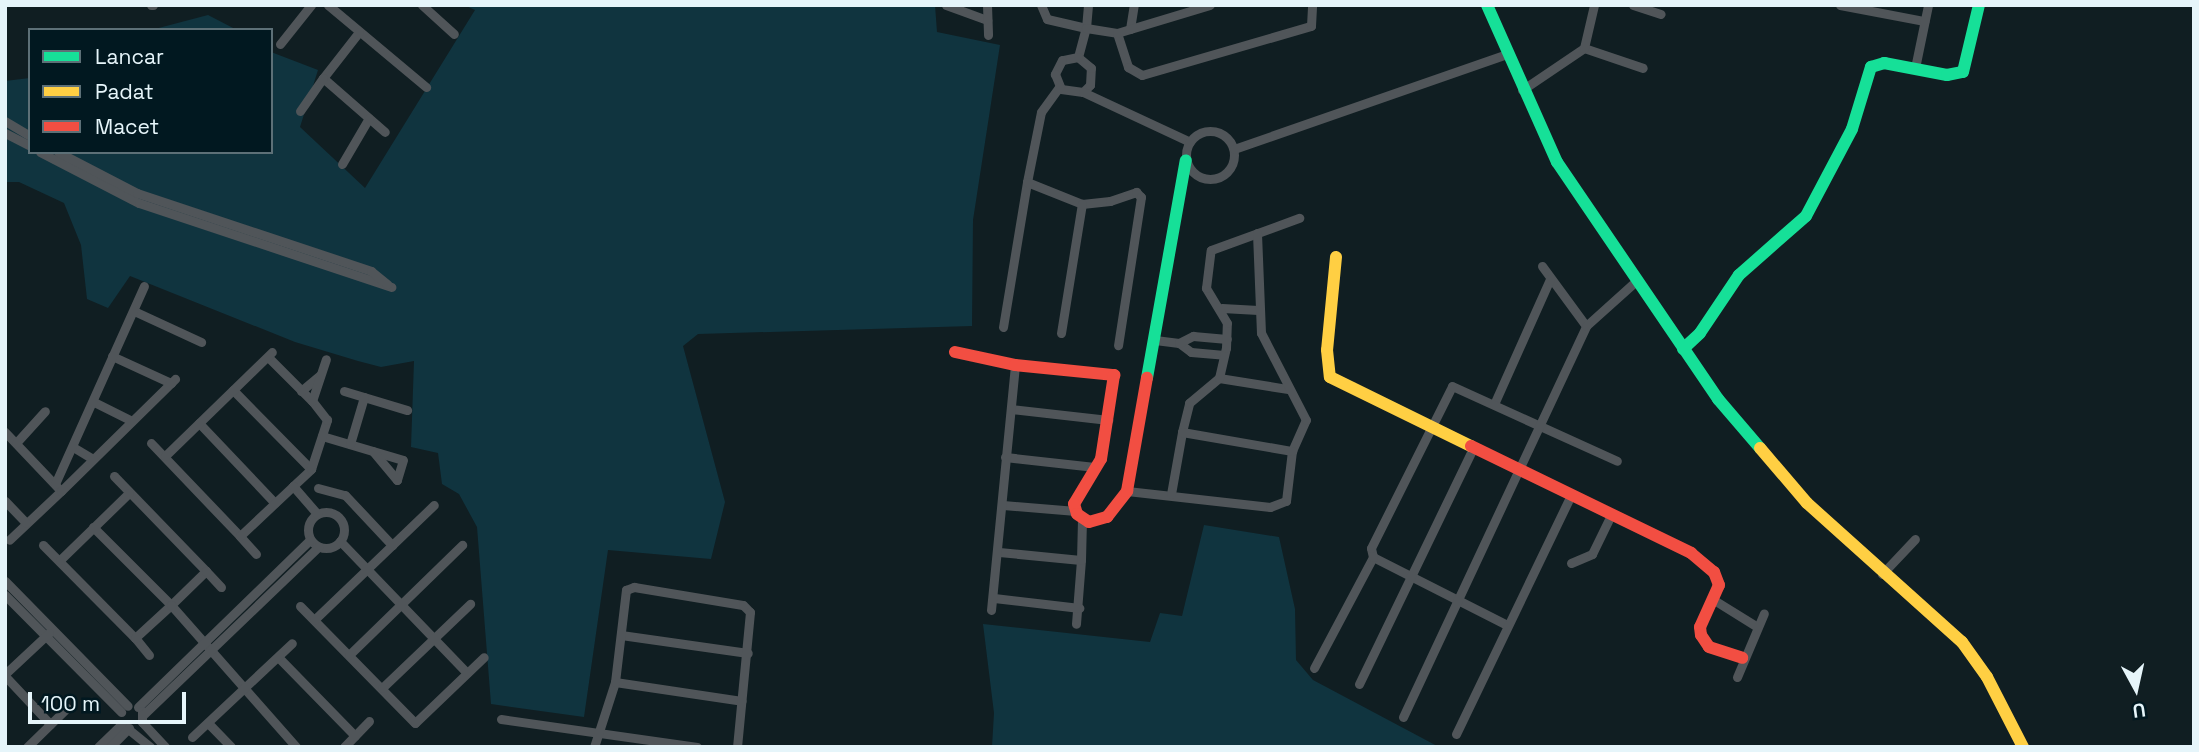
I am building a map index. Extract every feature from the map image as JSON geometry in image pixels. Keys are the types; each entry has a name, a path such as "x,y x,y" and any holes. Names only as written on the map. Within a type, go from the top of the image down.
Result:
{"street":[{"path":"280,44 311,5"},
{"path":"328,5 426,87"},
{"path":"422,5 454,34"},
{"path":"946,5 987,20"},
{"path":"987,5 988,35"},
{"path":"1041,5 1047,19 1117,33 1188,8 1210,5"},
{"path":"1003,327 1041,112 1059,87 1057,67 1077,57 1086,28 1088,5"},
{"path":"1130,29 1134,5"},
{"path":"1117,33 1128,67 1142,75 1311,26 1312,5"},
{"path":"1487,5 1522,90 1557,162 1683,349 1760,452 1882,574 1967,647 2023,747"},
{"path":"1522,90 1584,48 1594,5"},
{"path":"1633,5 1661,14"},
{"path":"1840,5 1924,21"},
{"path":"1915,68 1928,5"},
{"path":"1683,349 1700,333 1739,275 1806,216 1852,129 1868,71 1884,63 1947,75 1963,72 1979,5"},
{"path":"300,111 359,32"},
{"path":"1584,48 1643,68"},
{"path":"1234,149 1507,54"},
{"path":"1077,57 1086,61 1092,77 1083,92"},
{"path":"323,78 385,132"},
{"path":"1059,87 1068,93 1083,92 1189,142"},
{"path":"342,164 369,118"},
{"path":"5,121 28,135"},
{"path":"1186,160 1197,176 1215,178 1231,168 1234,149 1223,135 1211,131 1189,142"},
{"path":"5,133 28,145"},
{"path":"1003,505 1079,514 1101,522 1126,491 1189,142"},
{"path":"44,154 139,203 391,287 371,271 137,192 62,154"},
{"path":"1027,183 1082,204 1110,201 1136,192 1140,197 1118,345"},
{"path":"1061,333 1082,204"},
{"path":"1171,494 1189,403 1219,378 1227,339 1222,308 1206,288 1211,250 1299,218"},
{"path":"1126,491 1278,508 1286,501 1292,451 1306,421 1264,341 1258,310 1257,233"},
{"path":"1336,257 1326,371 1345,386 1705,563 1718,580 1714,600 1700,627 1701,635 1709,647 1742,658"},
{"path":"1542,266 1586,326"},
{"path":"1495,402 1550,279"},
{"path":"1404,717 1586,326 1637,280"},
{"path":"58,487 144,286"},
{"path":"1222,308 1258,310"},
{"path":"134,311 201,342"},
{"path":"1179,343 1193,337 1227,339"},
{"path":"1155,340 1179,343 1191,352 1224,355"},
{"path":"955,352 1015,365 1111,373 1115,380 1101,459 1075,496 1079,514 1081,560 1080,608 1076,624"},
{"path":"165,456 270,355 327,420 311,469 240,536"},
{"path":"9,540 58,487 93,459 173,381 112,356"},
{"path":"312,401 326,359"},
{"path":"991,611 999,552 1005,457 1015,365"},
{"path":"301,391 320,375"},
{"path":"1219,378 1288,389"},
{"path":"1314,668 1373,557 1371,548 1452,386 1495,402 1617,461"},
{"path":"233,390 311,469"},
{"path":"344,391 407,410"},
{"path":"350,444 365,397"},
{"path":"94,402 132,421"},
{"path":"1011,409 1108,420"},
{"path":"16,443 45,411"},
{"path":"199,423 275,503"},
{"path":"5,432 58,487"},
{"path":"1182,432 1292,451"},
{"path":"322,436 373,451"},
{"path":"150,443 256,554"},
{"path":"73,447 93,459"},
{"path":"1359,684 1472,450"},
{"path":"1005,457 1094,467"},
{"path":"114,476 221,587"},
{"path":"293,486 317,514"},
{"path":"318,488 345,495 392,545"},
{"path":"60,560 129,494"},
{"path":"1456,734 1571,495"},
{"path":"5,501 26,523"},
{"path":"314,620 434,505"},
{"path":"325,512 340,518 344,534 341,541 326,548 318,547 310,540 309,526 317,514 325,512"},
{"path":"1571,562 1592,554 1611,515"},
{"path":"93,527 171,605 243,690 296,747"},
{"path":"110,747 128,727 134,713 310,540"},
{"path":"1882,574 1914,540"},
{"path":"341,541 467,673"},
{"path":"43,545 149,655"},
{"path":"349,655 462,545"},
{"path":"98,747 128,727 134,713 211,652 318,547"},
{"path":"999,552 1081,560"},
{"path":"1373,557 1507,625"},
{"path":"135,638 206,571"},
{"path":"5,581 49,633"},
{"path":"594,747 595,734 615,682 626,590 634,587 746,607 752,620 737,747"},
{"path":"5,595 134,713 165,747"},
{"path":"994,598 1080,608"},
{"path":"1714,600 1756,626"},
{"path":"382,688 470,604"},
{"path":"300,606 415,723 484,657"},
{"path":"1737,677 1742,658 1764,613"},
{"path":"49,633 5,675 50,724"},
{"path":"621,635 748,653"},
{"path":"192,737 292,643"},
{"path":"278,657 355,736"},
{"path":"615,682 742,701"},
{"path":"27,747 67,708"},
{"path":"501,719 696,747"},
{"path":"344,747 369,721"},
{"path":"208,723 231,747"},
{"path":"128,727 150,747"}],"shaded area":[{"path":"464,5 935,5 937,32 1000,45 973,220 972,326 698,334 683,346 725,502 711,559 608,550 584,717 491,704 477,527 459,494 442,484 438,453 411,447 414,361 381,367 358,361 295,342 130,276 108,308 87,299 81,245 64,203 19,182 5,182 5,81 28,78 28,154 273,154 273,53 318,70 300,127 365,188 475,10"},
{"path":"208,15 233,28 159,28"},
{"path":"1204,525 1279,537 1295,609 1296,660 1313,680 1439,747 992,747 994,713 983,624 1150,642 1160,613 1182,616"}],"traffic: fast":[{"path":"1487,5 1557,162 1718,399 1760,448"},
{"path":"1683,349 1700,333 1739,275 1806,216 1852,129 1871,67 1884,63 1947,75 1963,72 1979,5"},
{"path":"1147,378 1186,160"}],"traffic: slow":[{"path":"1336,257 1327,350 1330,377 1471,446"},
{"path":"1760,448 1807,503 1962,642 1987,677 2023,747"}],"traffic: jam":[{"path":"955,352 1015,365 1114,375 1101,459 1074,504 1077,514 1089,522 1107,517 1127,491 1147,378"},
{"path":"1471,446 1691,553 1714,572 1719,585 1700,627 1701,635 1709,647 1742,658"}]}
